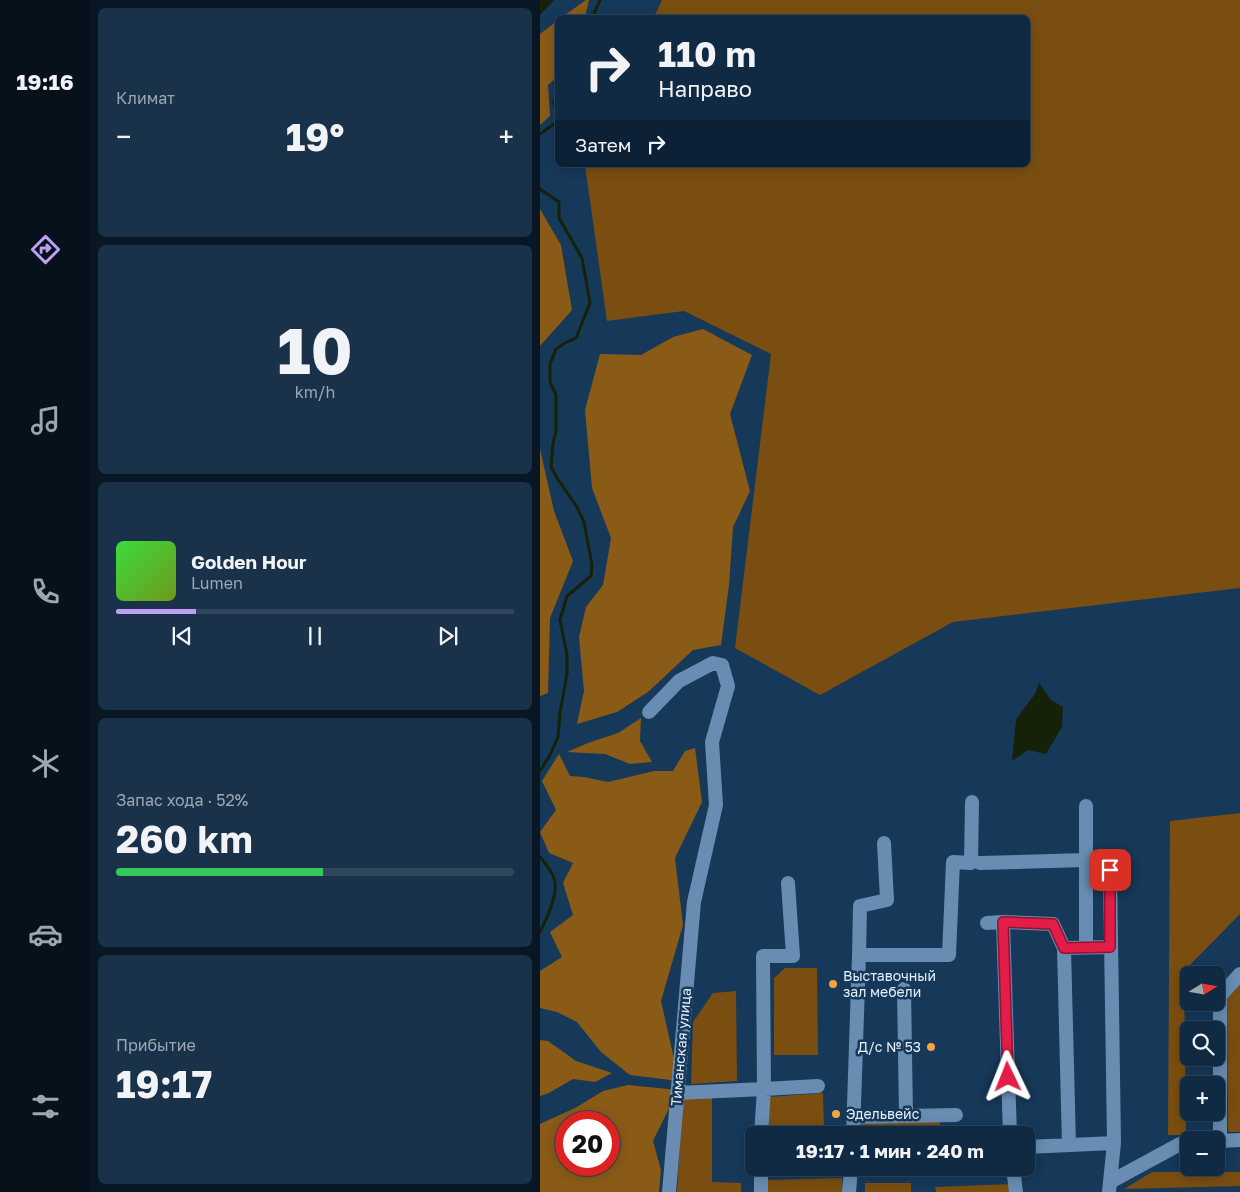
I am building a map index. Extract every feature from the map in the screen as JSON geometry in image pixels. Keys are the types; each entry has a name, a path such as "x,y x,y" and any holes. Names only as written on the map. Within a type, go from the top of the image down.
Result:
{"street":[{"name":"Тиманская улица","path":"649,712 679,681 713,663 722,665 728,686 712,742 716,804 694,902 669,1192"},
{"path":"859,954 949,955 953,862 971,863 972,802"},
{"path":"1086,806 1086,947"},
{"path":"854,1126 860,906 888,900 884,843"},
{"path":"980,863 1086,860"},
{"path":"1109,1187 1114,1144 1110,870"},
{"path":"762,1126 763,956 793,956 788,883"},
{"path":"1003,922 1010,1126"},
{"path":"987,923 1053,924 1064,948 1069,1145"},
{"path":"1064,948 1110,947"},
{"path":"1218,1131 1220,996 1240,974"},
{"path":"904,989 906,1116"},
{"path":"677,1093 818,1086"},
{"path":"854,1117 956,1115"},
{"path":"1225,1141 1240,1140"},
{"path":"1035,1147 1114,1144"},
{"path":"1109,1187 1180,1144"},
{"path":"761,1176 761,1192"},
{"path":"849,1192 850,1176"},
{"path":"1014,1176 1016,1192"}],"shaded area":[{"path":"540,0 554,0 540,15"},
{"path":"586,0 589,0 585,15 565,15"},
{"path":"662,0 1240,0 1240,588 953,622 820,695 735,648 771,354 684,311 607,321 585,167 1030,167 1030,15 655,15"},
{"path":"555,23 555,79 548,85 550,116 540,125 540,34"},
{"path":"540,209 561,245 572,310 540,346"},
{"path":"703,329 752,355 730,414 750,491 733,527 729,585 721,645 693,650 648,692 617,712 577,724 584,691 579,637 586,607 603,585 611,538 592,488 585,410 600,354 641,355 673,337"},
{"path":"540,449 554,511 573,561 550,618 548,693 540,696"},
{"path":"1039,683 1051,700 1063,707 1062,727 1046,754 1028,750 1012,761 1016,719 1035,694"},
{"path":"641,718 640,741 652,762 630,764 605,754 567,752 618,733"},
{"path":"695,748 702,802 675,858 683,925 661,1001 679,1081 630,1075 601,1052 577,1022 557,1012 540,1008 540,971 562,957 550,932 573,915 563,883 573,863 549,853 540,832 556,810 542,781 559,754 570,776 608,782 654,771 673,771 685,751"},
{"path":"1240,813 1240,914 1189,966 1180,966 1180,1011 1184,1011 1185,1021 1180,1021 1180,1066 1185,1066 1185,1076 1180,1076 1180,1121 1186,1121 1186,1131 1180,1131 1180,1135 1168,1135 1170,821"},
{"path":"785,968 817,968 818,1055 774,1055 774,978"},
{"path":"1240,984 1240,1132 1228,1132 1227,998"},
{"path":"736,991 737,1081 691,1084 693,1022 713,993"},
{"path":"540,1040 548,1041 576,1061 612,1073 595,1082 573,1079 540,1096"},
{"path":"628,1085 678,1090 653,1141 661,1170 659,1192 540,1192 540,1124 555,1117 555,1176 620,1176 620,1111 568,1111 603,1091"},
{"path":"823,1093 824,1126 769,1126 769,1097"},
{"path":"712,1094 712,1182 741,1183 741,1192 677,1192 683,1095"},
{"path":"938,1119 941,1126 861,1126 861,1122"},
{"path":"1152,1172 1180,1172 1180,1176 1225,1176 1225,1172 1240,1172 1240,1186 1124,1189"},
{"path":"842,1178 842,1192 766,1192 765,1180"},
{"path":"865,1183 911,1183 911,1192 865,1192"},
{"path":"1010,1184 1010,1192 936,1192 935,1187"}],"waterway":[{"path":"593,15 600,0"},
{"path":"555,100 555,106"},
{"path":"540,134 555,123"},
{"path":"540,189 559,202 559,218 582,258 590,303 576,338 556,349 550,364 550,382 556,395 556,431 551,467 577,507 584,522 592,565 591,576 567,596 560,620 567,655 567,674 558,737 540,771"},
{"path":"540,857 551,872 555,884 552,905 540,932"}],"place":[{"name":"Выставочный зал мебели","path":"833,984"},
{"name":"Д/с № 53","path":"931,1047"},
{"name":"Эдельвейс","path":"836,1114"}],"route":[{"path":"1008,1077 1003,922 1053,924 1064,948 1110,947 1110,870"}]}
